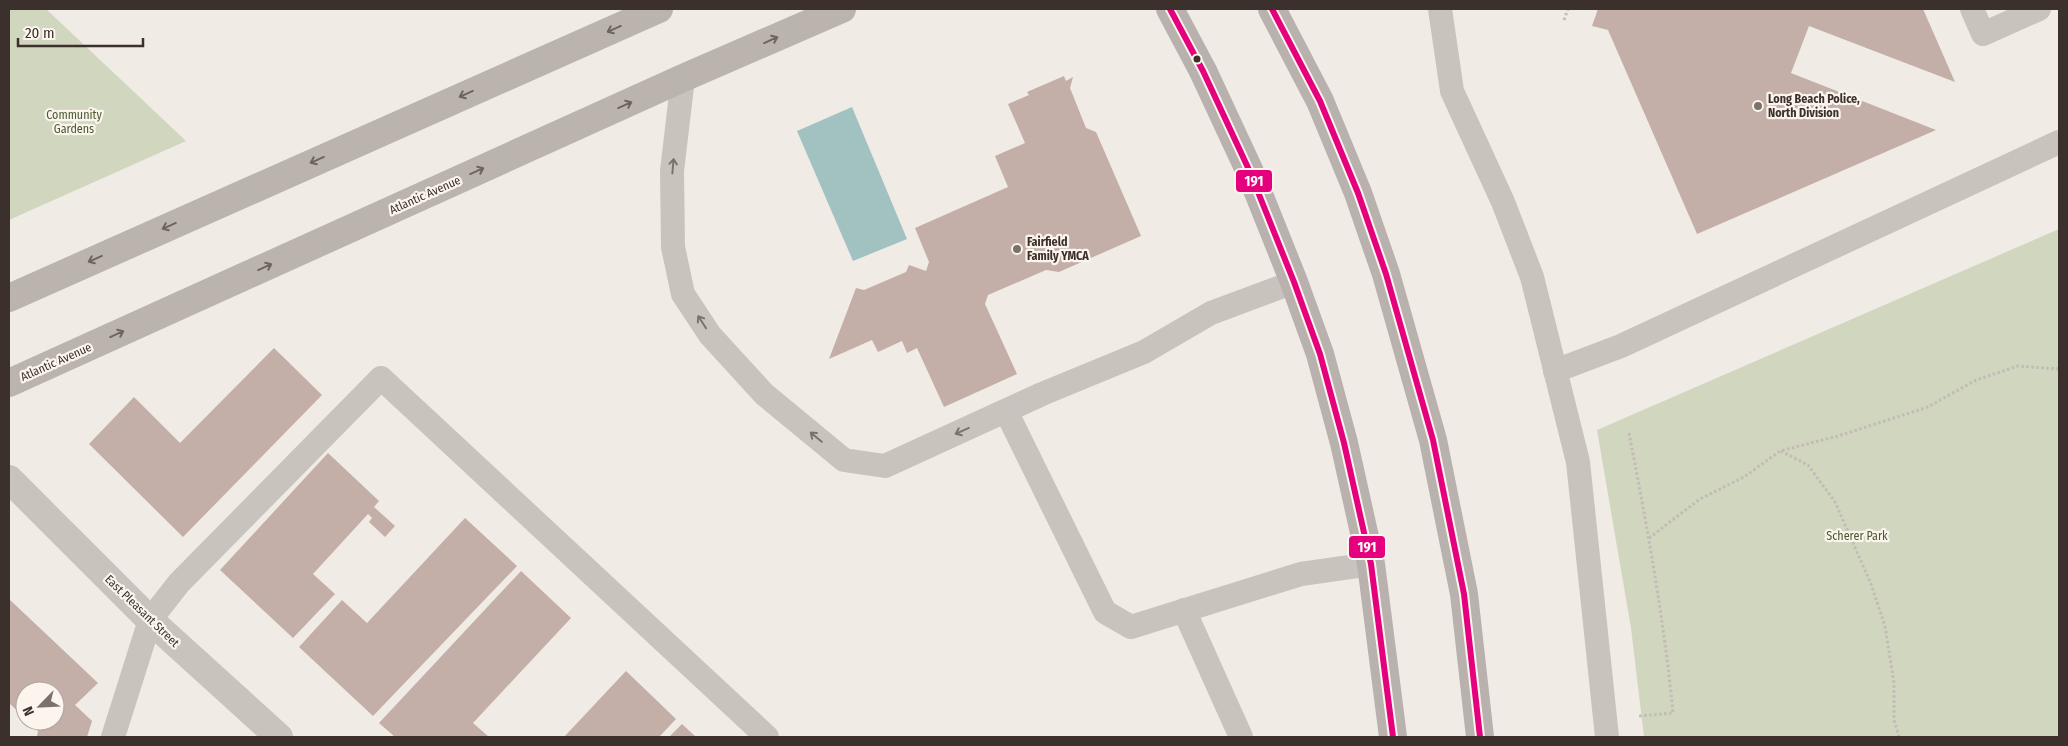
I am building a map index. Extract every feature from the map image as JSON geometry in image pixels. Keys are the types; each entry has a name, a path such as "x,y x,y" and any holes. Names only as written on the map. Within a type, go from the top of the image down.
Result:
{"main road":[{"path":"9,298 659,9"},
{"name":"Atlantic Avenue","path":"9,383 683,78 842,9"},
{"path":"1170,9 1203,71 1250,172 1294,282 1320,354 1344,443 1371,564 1393,737"},
{"path":"1272,9 1320,101 1358,193 1386,274 1433,440 1464,594 1480,737"}],"street":[{"name":"East Pleasant Street","path":"9,479 150,620 279,737"}],"lane":[{"path":"1440,9 1452,91 1503,202 1532,277 1578,462 1606,737"},
{"path":"1972,9 1983,34 2039,9"},
{"path":"683,78 672,170 673,247 683,294 710,335 764,394 844,460 885,466 1042,394 1144,352 1211,313 1294,282"},
{"path":"1555,371 1621,346 2059,142"},
{"path":"113,737 150,620 179,583 381,378 767,737"},
{"path":"1006,411 1105,612 1131,627 1301,574 1371,564"},
{"path":"1184,610 1241,737"}],"path":[{"path":"1564,20 1568,9"},
{"path":"1649,538 1700,499 1744,477 1780,451 1838,436 1928,407 1976,380 2018,366 2059,369"},
{"path":"1629,433 1649,538 1668,658 1673,713 1638,716 1638,723"},
{"path":"1780,451 1808,465 1835,502 1872,584 1885,626 1894,683 1894,720 1899,737"}],"green space":[{"name":"Community Gardens","path":"9,9 46,9 186,141 9,220"},
{"name":"Scherer Park","path":"2059,229 2059,737 1644,737 1631,628 1597,430"}],"water":[{"path":"852,107 907,239 853,261 797,131"}],"building":[{"name":"Long Beach Police, North Division","path":"1598,9 1923,9 1955,82 1809,26 1791,73 1936,130 1697,234 1608,30 1592,26"},
{"name":"Fairfield Family YMCA","path":"1064,76 1066,81 1073,77 1070,88 1086,128 1096,132 1141,236 1059,272 1046,270 988,295 985,304 1017,374 944,407 917,348 907,353 902,341 878,352 872,340 829,359 856,288 864,290 906,272 909,265 926,271 929,262 915,228 1008,187 995,156 1025,143 1008,104 1029,95 1027,92"},
{"path":"274,348 322,395 183,537 89,444 134,397 180,443"},
{"path":"328,453 379,501 374,507 395,526 385,537 369,522 372,518 368,514 313,574 335,594 293,638 220,570"},
{"path":"465,518 517,566 373,716 299,647 342,600 367,623"},
{"path":"521,571 571,618 473,723 489,737 395,737 379,723"},
{"path":"9,599 98,683 75,705 92,721 87,737 37,737 38,731 65,731 65,681 15,681 15,709 9,703"},
{"path":"626,671 676,719 659,737 564,737"},
{"path":"682,724 696,737 669,737"}],"transit line":[{"name":"191","path":"1170,9 1203,71 1250,172 1294,282 1320,354 1344,443 1371,564 1393,737"},
{"name":"191","path":"1272,9 1320,101 1358,193 1386,274 1433,440 1464,594 1480,737"}],"place":[{"name":"Long Beach Police, North Division","path":"1758,106"},
{"name":"Fairfield Family YMCA","path":"1017,249"}]}
